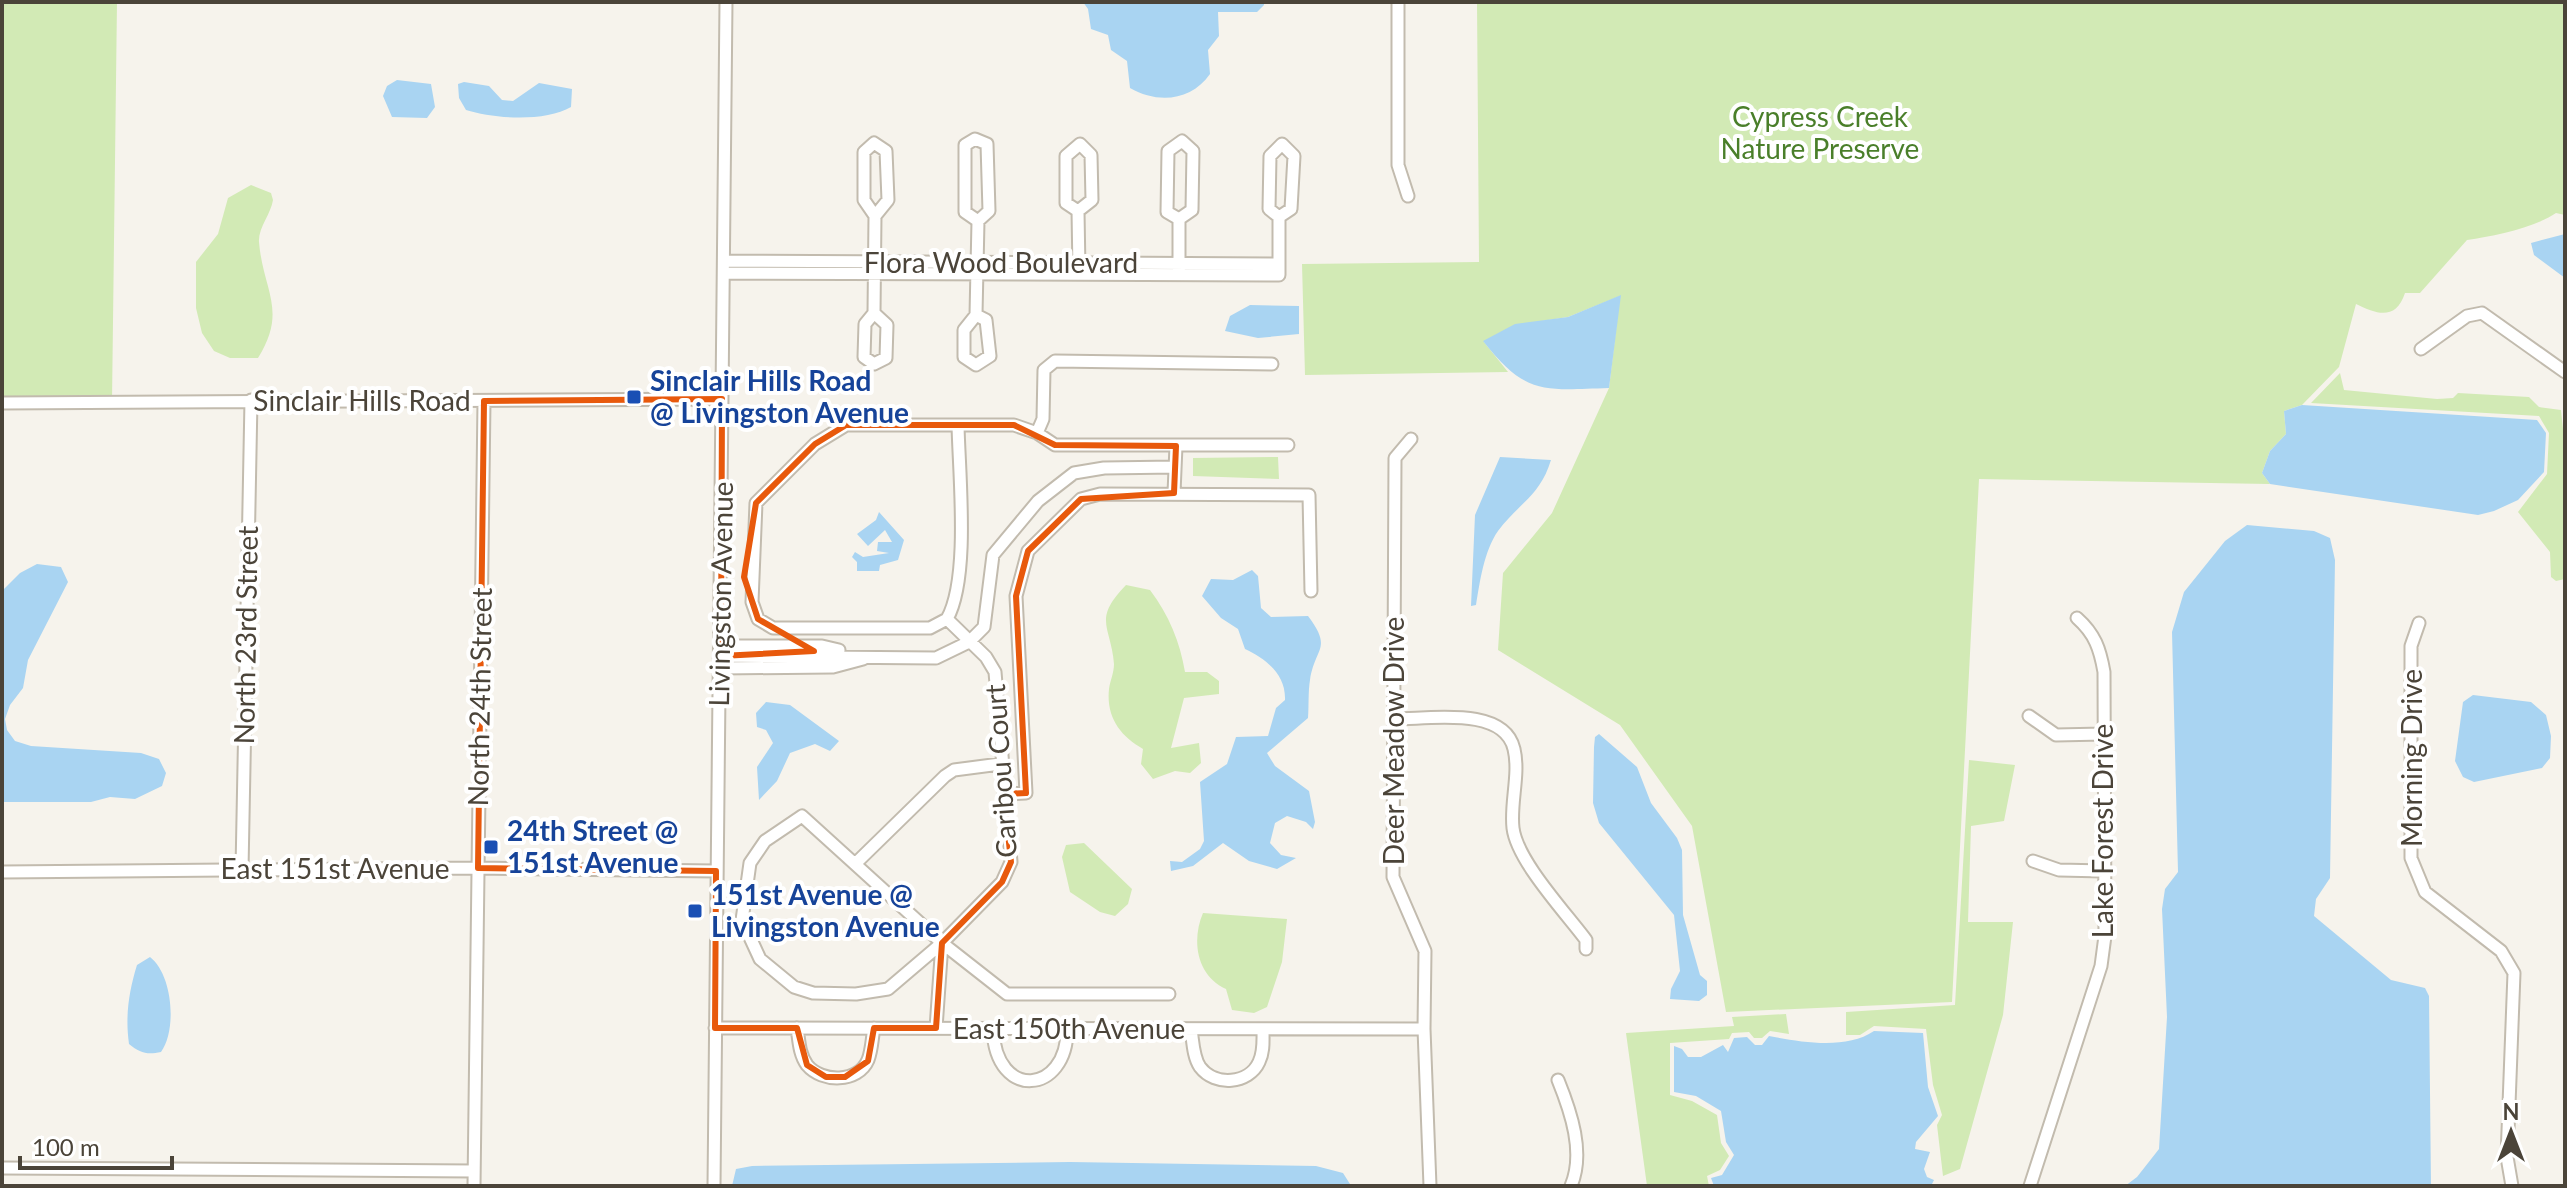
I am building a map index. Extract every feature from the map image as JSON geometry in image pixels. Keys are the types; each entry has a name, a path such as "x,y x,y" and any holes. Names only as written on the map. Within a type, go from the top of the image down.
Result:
{"street":[{"name":"Livingston Avenue","path":"714,1186 726,2"},
{"path":"1398,2 1398,165 1408,196"},
{"path":"976,315 978,221 989,211 987,144 975,139 965,145 965,212 978,221"},
{"path":"1182,141 1193,151 1192,210 1179,219 1167,212 1168,151 1182,141"},
{"path":"874,313 875,216 864,200 864,152 874,143 886,151 888,200 875,216"},
{"path":"1080,144 1091,155 1092,200 1078,211 1066,203 1066,156 1080,144"},
{"path":"1282,144 1294,156 1291,209 1279,217 1269,209 1270,156 1282,144"},
{"path":"1078,211 1079,268"},
{"name":"Flora Wood Boulevard","path":"724,267 1279,270 1279,217"},
{"path":"1179,219 1179,269"},
{"path":"2421,349 2467,316 2482,313 2565,372"},
{"path":"1037,433 1043,419 1044,370 1055,361 1272,364"},
{"name":"Sinclair Hills Road","path":"2,403 722,399"},
{"name":"North 23rd Street","path":"242,870 251,400"},
{"name":"North 24th Street","path":"474,1186 484,401"},
{"path":"958,425 959,585 958,600 947,619 930,628 773,628 758,619 752,602 752,525 756,503 815,444 846,425 958,425 1014,425 1037,433 1055,445 1288,445"},
{"name":"Deer Meadow Drive","path":"1411,439 1395,458 1393,877 1425,951 1424,1029 1430,1186"},
{"path":"1174,493 1176,446"},
{"path":"721,657 822,646 867,657 936,658 969,642 984,627 993,555 1038,501 1074,473 1104,468 1175,467"},
{"path":"1004,794 1026,793 1016,596 1028,551 1081,499 1100,494 1309,495 1311,591"},
{"name":"Lake Forest Drive","path":"2030,1186 2101,966 2105,936 2104,672 2101,651 2090,630 2077,618"},
{"name":"Caribou Court","path":"855,864 802,816 765,841 750,863 742,920 760,959 794,987 813,993 856,994 888,989 942,943 1002,882 1011,862 1000,764 995,672 947,619"},
{"name":"Morning Drive","path":"2419,623 2411,646 2411,858 2425,892 2501,951 2514,973 2507,1157 2512,1186"},
{"path":"721,657 833,667 867,657"},
{"path":"2029,716 2056,735 2103,734"},
{"path":"1395,719 1489,720 1505,729 1515,750 1513,830 1523,853 1586,940 1586,949"},
{"path":"1000,764 954,770 945,776 855,864 942,943 1007,994 1169,994"},
{"path":"2033,861 2059,870 2104,871"},
{"name":"East 151st Avenue","path":"2,872 478,868 716,871"},
{"path":"936,1028 942,943"},
{"name":"East 150th Avenue","path":"715,1028 1424,1029"},
{"path":"797,1028 800,1049 807,1065 815,1072 834,1078 863,1068 868,1061 874,1028"},
{"path":"1191,1029 1200,1067 1213,1077 1232,1081 1246,1076 1259,1064 1264,1049 1263,1030"},
{"path":"993,1030 998,1062 1013,1076 1024,1079 1040,1078 1059,1066 1065,1054 1067,1030"},
{"path":"1558,1080 1571,1112 1578,1169 1571,1186"},
{"path":"2,1168 474,1171"},
{"path":"242,1171 242,1186"}],"highlighted area":[{"path":"722,399 721,656 814,651 758,619 744,577 756,503 815,444 846,425 1014,425 1055,445 1176,446 1174,493 1081,499 1028,551 1016,596 1026,793 1004,794 1011,862 1002,882 942,943 936,1028 874,1028 868,1061 845,1077 826,1077 807,1065 797,1028 715,1028 716,871 478,868 484,401"}],"green space":[{"path":"2,2 117,2 112,402 2,403"},
{"name":"Cypress Creek Nature Preserve","path":"1477,2 2565,2 2565,215 2556,213 2525,227 2467,240 2420,293 2405,293 2397,308 2391,311 2372,311 2356,304 2339,367 2302,405 2284,411 2286,434 2270,451 2262,473 2270,484 1979,479 1952,1002 1726,1012 1692,826 1620,725 1498,650 1503,573 1552,513 1609,388 1620,296 1568,317 1515,325 1484,342 1508,372 1305,375 1302,264 1479,262"},
{"path":"251,185 271,193 273,200 259,242 273,313 267,341 258,358 230,358 214,351 202,333 196,308 196,262 218,234 228,198"},
{"path":"2340,373 2344,390 2437,399 2453,398 2458,393 2529,397 2539,407 2561,410 2565,448 2565,579 2556,581 2551,577 2550,552 2518,512 2547,474 2549,433 2539,416 2311,403"},
{"path":"1278,457 1279,479 1193,476 1193,458"},
{"path":"1126,585 1150,590 1157,599 1173,629 1185,672 1207,672 1219,681 1219,694 1184,698 1171,748 1199,743 1201,763 1190,773 1175,771 1153,779 1141,764 1143,749 1121,732 1112,717 1109,689 1114,664 1106,615"},
{"path":"1969,760 2015,765 2004,821 1971,826 1968,922 2013,922 2003,1015 1960,1169 1943,1176 1937,1125 1942,1115 1933,1085 1926,1029 1874,1026 1860,1035 1846,1035 1846,1012 1955,1005"},
{"path":"1084,843 1132,889 1128,904 1115,916 1100,912 1070,892 1062,857 1066,845"},
{"path":"1203,913 1287,919 1282,962 1267,1007 1254,1013 1232,1010 1226,989 1208,976 1197,946"},
{"path":"1786,1014 1789,1034 1770,1031 1762,1038 1754,1038 1749,1032 1732,1033 1729,1039 1670,1043 1670,1095 1692,1101 1717,1115 1721,1143 1729,1156 1720,1170 1707,1176 1709,1186 1647,1186 1626,1033 1734,1026 1732,1017"}],"water":[{"path":"1083,2 1264,2 1264,5 1257,12 1218,12 1219,36 1208,50 1210,74 1184,95 1163,98 1130,88 1127,61 1111,50 1108,35 1091,29 1088,9"},
{"path":"397,80 431,84 435,107 427,118 392,117 383,96 387,86"},
{"path":"539,83 572,89 571,107 534,117 478,113 466,110 459,98 458,84 489,86 502,100 513,101"},
{"path":"2565,234 2565,278 2534,255 2531,243"},
{"path":"1621,295 1609,388 1552,389 1538,386 1512,372 1483,341 1515,324 1568,317"},
{"path":"1250,305 1299,306 1299,334 1258,338 1225,331 1230,316"},
{"path":"2302,405 2537,420 2546,433 2544,472 2518,500 2478,515 2270,484 2262,473 2270,451 2286,434 2284,411"},
{"path":"1500,457 1551,460 1535,491 1493,539 1483,566 1476,605 1471,606 1475,515"},
{"path":"879,512 904,540 898,560 880,565 879,571 857,571 857,562 852,557 855,552 863,557 889,553 877,551 878,542 892,542 885,530 868,546 857,534 876,520"},
{"path":"2247,525 2314,531 2330,538 2335,560 2330,878 2316,899 2314,916 2391,980 2425,988 2429,996 2431,1186 2125,1186 2137,1177 2159,1149 2167,1017 2162,909 2165,889 2178,872 2172,632 2184,592 2225,541"},
{"path":"37,564 61,567 68,582 28,660 23,688 10,705 5,719 7,730 15,741 31,746 141,753 159,759 166,773 162,786 135,799 110,797 91,802 2,802 2,591 20,573"},
{"path":"1252,570 1258,576 1261,608 1271,617 1308,616 1320,635 1320,648 1310,680 1308,718 1267,753 1275,766 1309,791 1315,822 1313,829 1306,822 1287,816 1275,823 1270,843 1281,855 1296,858 1277,869 1249,861 1223,843 1193,866 1171,871 1170,861 1182,862 1200,849 1204,841 1200,782 1227,764 1236,737 1268,736 1276,708 1285,700 1282,682 1273,668 1245,649 1238,629 1221,618 1202,596 1211,579 1233,580"},
{"path":"2473,695 2531,702 2546,715 2551,736 2550,758 2542,768 2474,782 2463,777 2455,761 2463,702"},
{"path":"766,702 790,705 839,741 830,751 815,744 790,753 777,781 759,800 757,767 773,743 766,730 757,727 756,713"},
{"path":"1599,734 1637,767 1651,803 1677,838 1682,850 1683,915 1700,975 1707,981 1707,995 1699,1001 1670,999 1671,989 1680,971 1674,915 1599,823 1593,803 1594,747 1595,737"},
{"path":"150,957 164,976 171,1017 161,1052 152,1053 140,1051 129,1044 127,1024 137,965"},
{"path":"1874,1031 1923,1033 1928,1087 1938,1116 1916,1142 1915,1149 1930,1152 1924,1169 1927,1177 1934,1180 1931,1186 1714,1186 1711,1178 1722,1175 1734,1155 1726,1142 1721,1111 1696,1096 1674,1092 1674,1046 1682,1049 1688,1057 1701,1057 1723,1045 1728,1052 1734,1038 1747,1037 1755,1045 1762,1045 1769,1036 1837,1043"},
{"path":"1070,1162 1316,1166 1343,1173 1350,1184 732,1186 736,1169 752,1166"}],"place":[{"name":"Sinclair Hills Road @ Livingston Avenue","path":"634,397"},
{"name":"24th Street @ 151st Avenue","path":"491,847"},
{"name":"151st Avenue @ Livingston Avenue","path":"695,911"}]}
